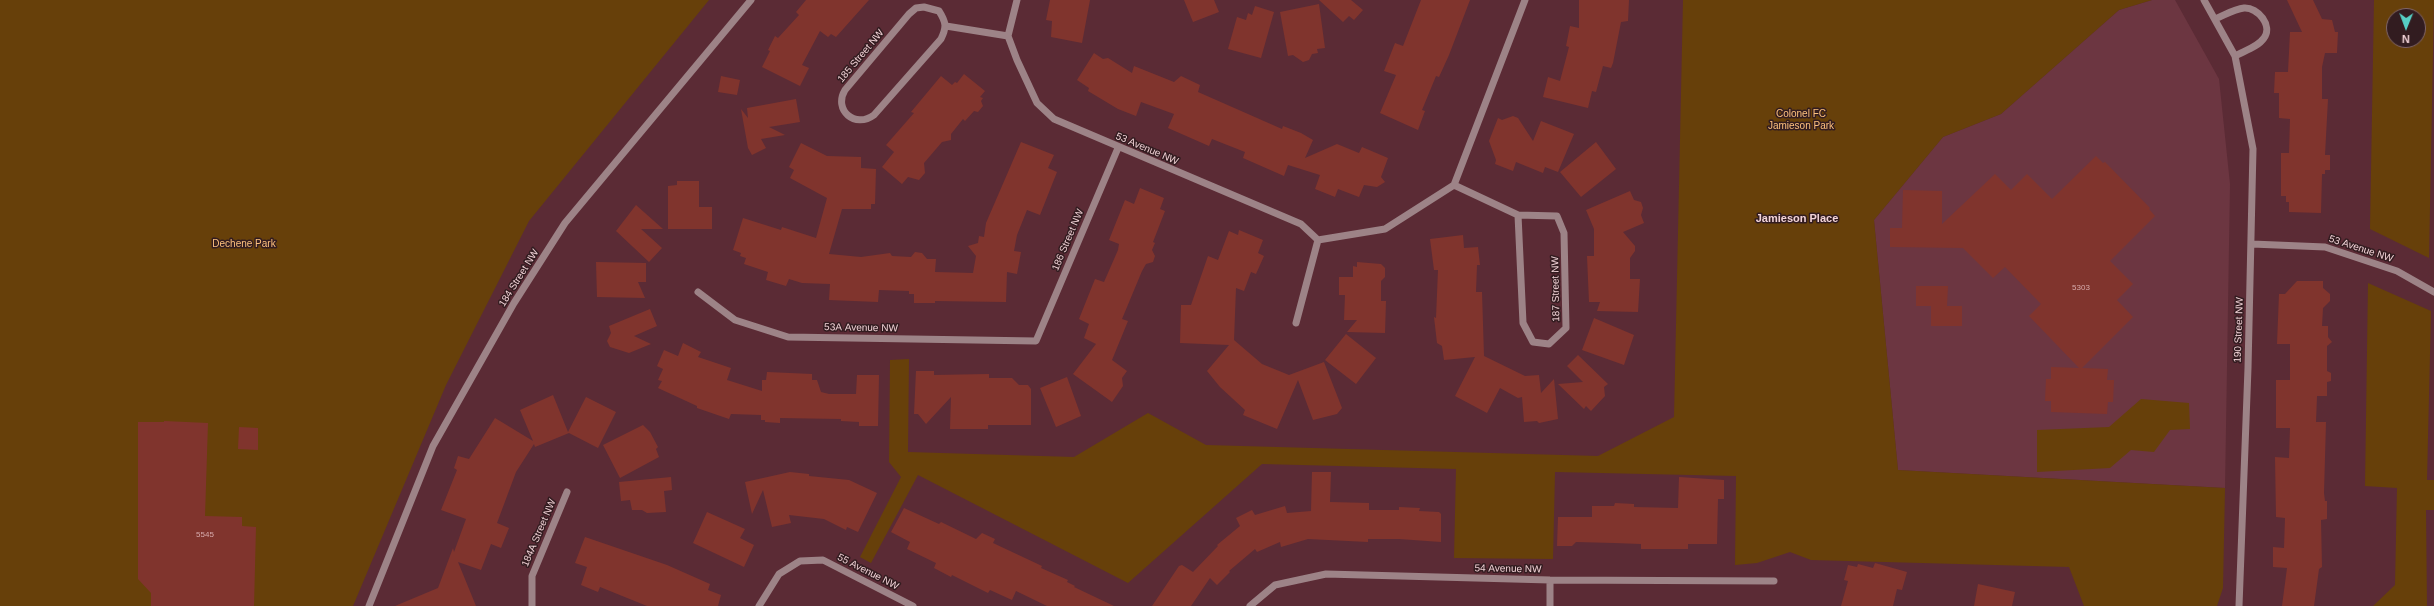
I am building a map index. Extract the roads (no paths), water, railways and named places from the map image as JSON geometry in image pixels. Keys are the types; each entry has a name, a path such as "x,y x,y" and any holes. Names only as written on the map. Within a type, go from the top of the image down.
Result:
{"street":[{"name":"184 Street NW","path":"369,606 433,446 514,303 565,223 751,0"},
{"path":"946,26 1008,36 1017,0"},
{"path":"1296,323 1318,240 1385,229 1454,185 1525,0"},
{"name":"190 Street NW","path":"2204,0 2235,56 2252,150 2252,244 2239,606"},
{"name":"185 Street NW","path":"916,8 931,8 939,11 946,26 941,39 874,115 862,121 852,119 844,111 842,99 845,90 909,14 916,8"},
{"path":"2215,19 2237,9 2246,8 2256,11 2263,18 2267,28 2264,39 2253,47 2235,56"},
{"name":"53 Avenue NW","path":"1008,36 1017,60 1037,103 1054,119 1118,148 1300,224 1318,240"},
{"name":"186 Street NW","path":"1036,341 1118,148"},
{"name":"187 Street NW","path":"1454,185 1518,215 1557,216 1564,233 1566,328 1548,344 1533,342 1523,323 1518,215"},
{"name":"53 Avenue NW","path":"2252,244 2325,247 2397,271 2434,292"},
{"name":"53A Avenue NW","path":"698,292 735,320 788,337 1036,341"},
{"name":"184A Street NW","path":"532,606 532,576 567,492"},
{"name":"55 Avenue NW","path":"759,606 780,574 800,561 824,560 913,606"},
{"name":"54 Avenue NW","path":"1250,606 1274,585 1326,574 1550,580 1774,581"},
{"path":"1550,580 1550,606"}],"district":[{"name":"Jamieson Place","path":"1797,219"}],"park label":[{"name":"Colonel FC Jamieson Park","path":"1801,120"},
{"name":"Dechene Park","path":"244,244"}]}
